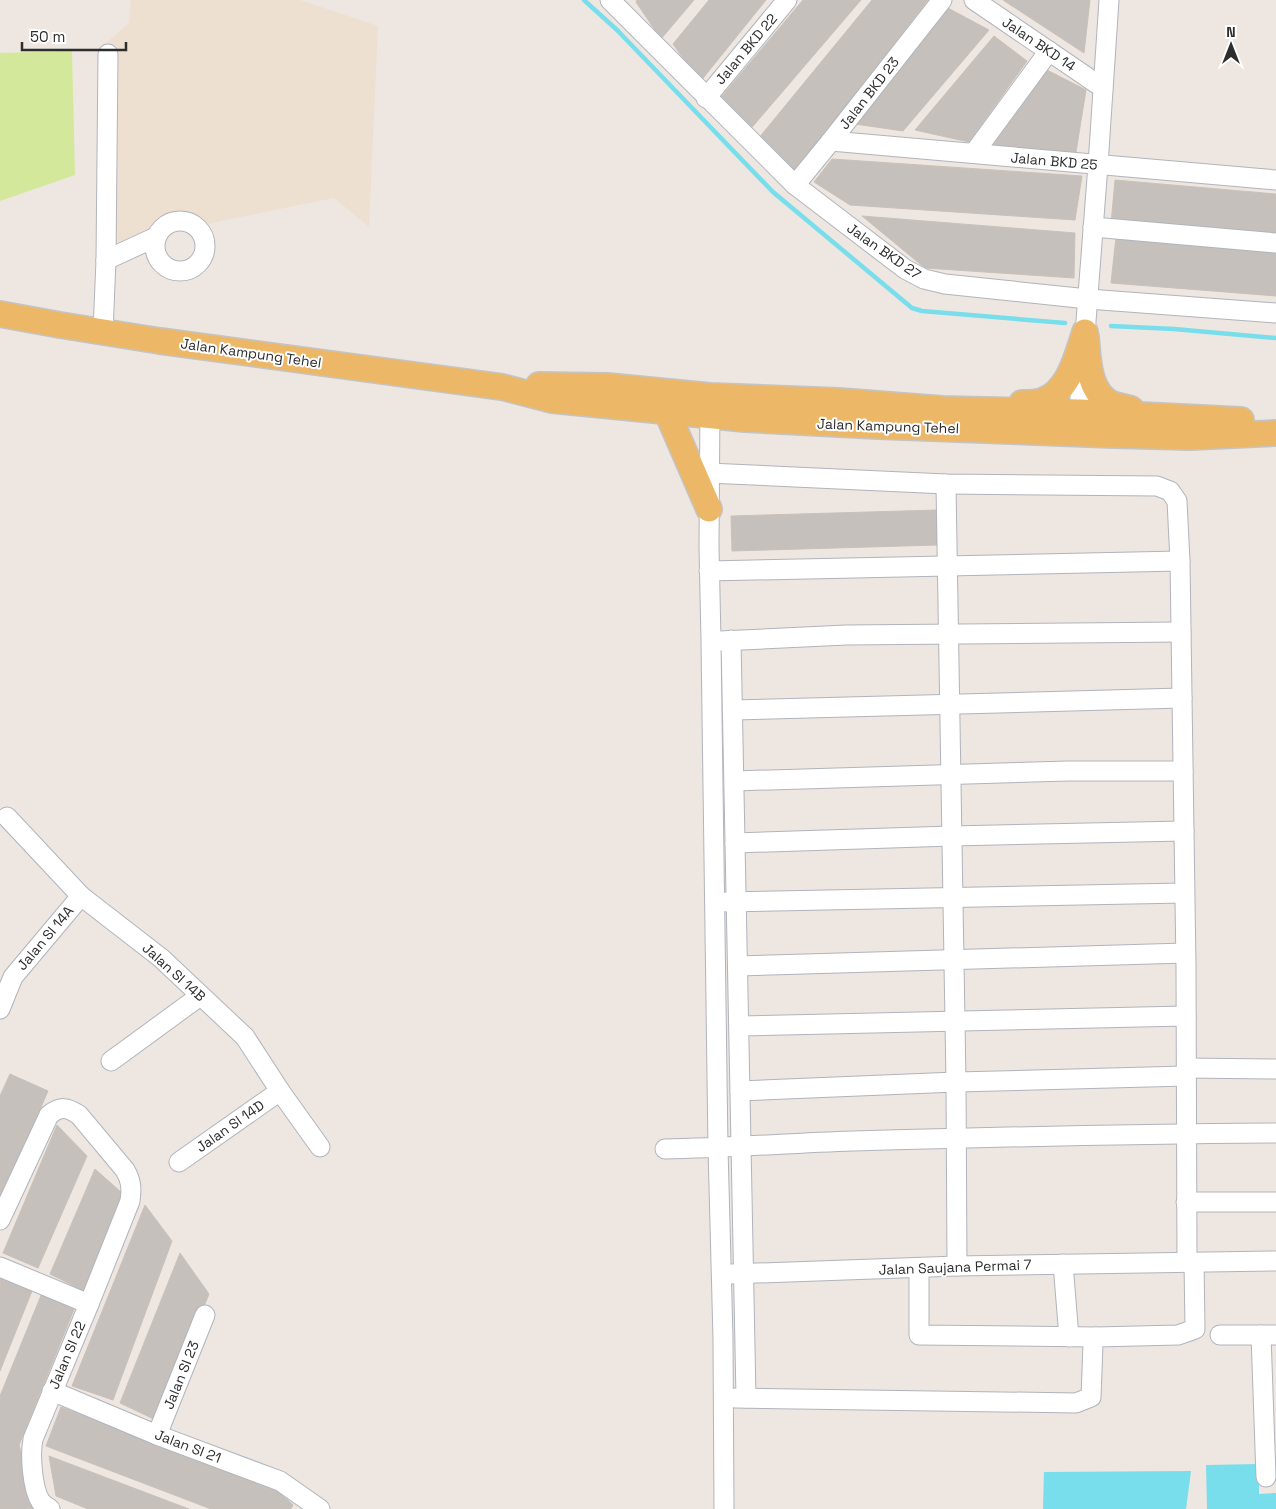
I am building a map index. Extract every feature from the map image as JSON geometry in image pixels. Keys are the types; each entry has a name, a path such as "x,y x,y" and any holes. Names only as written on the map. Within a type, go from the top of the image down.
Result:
{"main road":[{"name":"Jalan Kampung Tehel","path":"0,314 160,341 502,387 552,400 668,412 710,406 839,401 942,409 1079,412 1276,424"},
{"path":"942,409 1042,401 1056,392 1067,379 1075,363 1085,332"},
{"path":"1085,332 1093,383 1100,395 1111,403 1130,409 1211,419"},
{"name":"Jalan Kampung Tehel","path":"502,387 589,386 710,406 878,426 1190,437 1276,433"},
{"path":"668,412 709,509"},
{"path":"878,426 956,422 1055,424 1065,421 1079,412 1090,423 1100,426 1163,430 1190,437"}],"street":[{"name":"Jalan BKD 22","path":"706,98 787,0"},
{"name":"Jalan BKD 23","path":"795,185 942,0"},
{"name":"Jalan BKD 14","path":"974,0 1103,88"},
{"path":"1079,412 1109,0"},
{"name":"Jalan BKD 27","path":"617,2 706,98 795,185 905,269 924,279 945,284 1088,299 1276,313"},
{"path":"974,153 1049,51"},
{"path":"103,332 106,260 108,54"},
{"name":"Jalan BKD 25","path":"831,142 1276,180"},
{"path":"1093,227 1276,244"},
{"path":"106,260 156,237"},
{"path":"710,406 708,473 709,571 724,1398 724,1509"},
{"path":"708,473 946,484 1157,486 1170,490 1177,501 1180,561 1184,831 1186,1202 1195,1329 1178,1335 1096,1337 919,1335 919,1268"},
{"path":"946,484 956,1082 957,1266"},
{"path":"709,571 1180,561"},
{"path":"711,642 846,635 1181,632"},
{"path":"731,640 746,1398"},
{"path":"733,710 1182,698"},
{"path":"734,781 1068,771 1183,771"},
{"name":"Jalan SI 14B","path":"7,817 81,896 162,958 245,1037 320,1146"},
{"path":"735,844 952,836 1184,831"},
{"path":"714,902 1184,893"},
{"name":"Jalan SI 14A","path":"0,1009 13,977 81,896"},
{"path":"738,966 1185,953"},
{"path":"111,1061 200,996"},
{"path":"739,1026 1186,1016"},
{"path":"740,1091 1276,1069"},
{"name":"Jalan SI 14D","path":"179,1162 280,1090"},
{"name":"Jalan SI 22","path":"0,1220 49,1115 55,1110 63,1108 79,1115 125,1170 131,1184 130,1200 89,1304 36,1429 31,1449 37,1493 44,1505 50,1509"},
{"path":"665,1149 956,1138 1276,1133"},
{"path":"1186,1202 1276,1202"},
{"name":"Jalan Saujana Permai 7","path":"722,1274 957,1266 1276,1261"},
{"path":"1062,1264 1068,1337"},
{"path":"0,1267 89,1304"},
{"name":"Jalan SI 23","path":"157,1435 205,1315"},
{"path":"1220,1335 1268,1335 1266,1477"},
{"path":"724,1398 1076,1403 1091,1397 1093,1344 1096,1337"},
{"name":"Jalan SI 21","path":"52,1391 157,1435 280,1481 302,1503 320,1509"}],"shaded area":[{"path":"131,0 300,0 378,26 369,227 334,198 99,246 99,49 129,23"}],"green space":[{"path":"72,51 75,175 0,201 0,53"}],"water":[{"path":"1259,1464 1259,1494 1276,1493 1276,1509 1207,1509 1206,1465"},
{"path":"1191,1471 1186,1509 1043,1509 1044,1472"}],"building":[{"path":"637,0 694,0 661,39 636,2"},
{"path":"709,0 766,0 700,82 673,44"},
{"path":"803,0 861,0 748,132 716,103"},
{"path":"872,0 928,0 792,175 758,139"},
{"path":"1003,0 1090,0 1084,53"},
{"path":"946,7 989,30 903,131 855,124"},
{"path":"994,36 1027,61 969,142 915,130"},
{"path":"1047,70 1086,90 1076,152 991,148"},
{"path":"832,159 1082,176 1075,220 850,205 814,182"},
{"path":"1115,180 1276,194 1276,239 1111,224"},
{"path":"862,216 1075,233 1074,278 925,268"},
{"path":"1116,237 1276,250 1276,296 1111,283"},
{"path":"937,510 938,545 732,551 731,516"},
{"path":"10,1074 48,1091 0,1202 0,1096"},
{"path":"57,1125 87,1156 38,1268 3,1253"},
{"path":"95,1169 122,1193 84,1291 50,1274"},
{"path":"145,1205 172,1241 113,1400 72,1386"},
{"path":"180,1253 209,1294 158,1421 120,1403"},
{"path":"0,1277 32,1291 0,1371"},
{"path":"42,1293 75,1307 19,1445 36,1509 0,1509 0,1396"},
{"path":"61,1407 279,1492 293,1505 291,1509 211,1509 46,1446"},
{"path":"49,1456 189,1509 88,1509 56,1496"}],"waterway":[{"path":"584,0 617,30 773,192 912,308 922,311 1065,323"},
{"path":"1111,326 1174,329 1276,338"}]}
